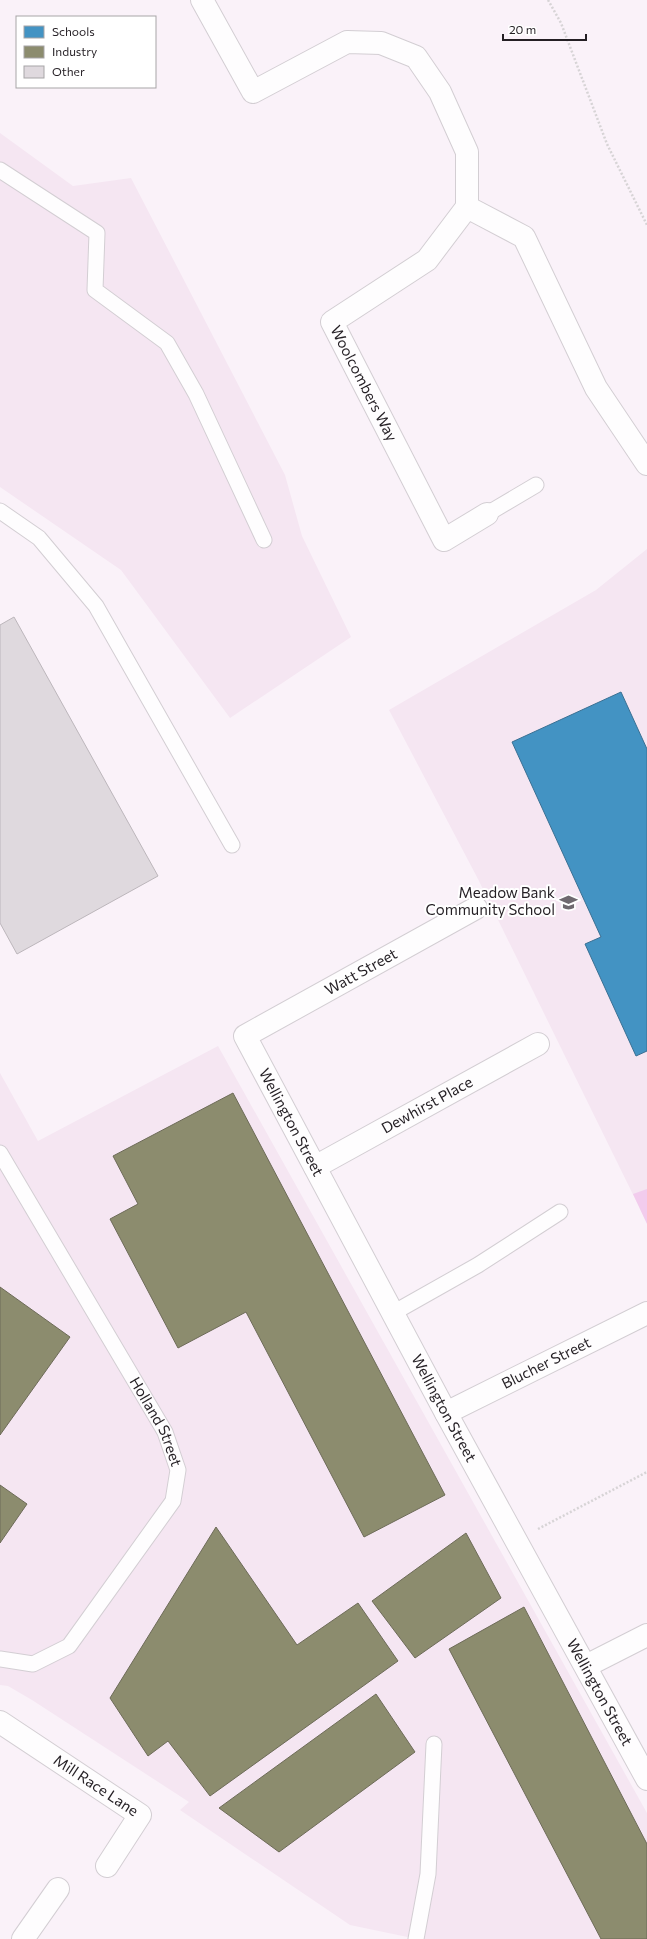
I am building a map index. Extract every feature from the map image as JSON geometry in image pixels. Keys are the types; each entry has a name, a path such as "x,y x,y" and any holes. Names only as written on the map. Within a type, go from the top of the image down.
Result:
{"street":[{"path":"202,0 253,92 347,42 381,43 416,57 440,92 467,152 467,207 524,236 596,388 647,464"},
{"name":"Woolcombers Way","path":"467,207 428,260 332,322 444,540 486,514"},
{"name":"Watt Street","path":"245,1036 476,908"},
{"name":"Wellington Street","path":"245,1036 446,1413 647,1779"},
{"name":"Dewhirst Place","path":"315,1167 538,1044"},
{"name":"Blucher Street","path":"446,1413 647,1313"},
{"path":"586,1666 647,1634"},
{"name":"Mill Race Lane","path":"0,1722 140,1814 107,1866"},
{"path":"23,1939 58,1889"}],"lane":[{"path":"0,170 97,233 95,290 167,343 196,394 264,540"},
{"path":"486,514 536,485"},
{"path":"0,511 39,538 96,606 232,845"},
{"name":"Holland Street","path":"0,1153 165,1432 178,1470 173,1501 69,1646 33,1664 0,1659"},
{"path":"393,1313 478,1265 560,1212"},
{"path":"416,1939 428,1874 434,1744"}],"path":[{"path":"548,0 560,23 607,144 647,225"},
{"path":"516,1540 647,1472"}],"shaded area":[{"path":"0,133 73,186 131,178 285,475 302,536 351,637 230,718 121,570 0,487"},
{"name":"Meadow Bank Community School","path":"647,549 647,1223 478,879 389,710 596,590"},
{"path":"218,1046 647,1813 647,1939 417,1939 350,1925 180,1810 189,1802 32,1700 8,1686 0,1685 0,1073 38,1141"},
{"path":"647,1189 647,1224 633,1194"}],"building: Schools":[{"path":"621,692 647,749 647,1051 636,1056 585,944 601,937 512,742"}],"building: Industry":[{"path":"233,1093 445,1495 364,1537 246,1312 178,1348 110,1219 138,1204 113,1156"},
{"path":"0,1287 70,1337 0,1435"},
{"path":"0,1485 27,1504 0,1543"},
{"path":"216,1527 297,1645 358,1603 398,1661 210,1796 168,1741 148,1756 110,1698"},
{"path":"466,1533 501,1598 415,1658 372,1601"},
{"path":"524,1607 647,1844 647,1939 601,1939 449,1649"},
{"path":"376,1694 415,1752 279,1852 219,1808"}],"building: Other":[{"path":"14,617 158,876 17,954 0,923 0,625"}],"place":[{"name":"Meadow Bank Community School","path":"568,902"}]}
